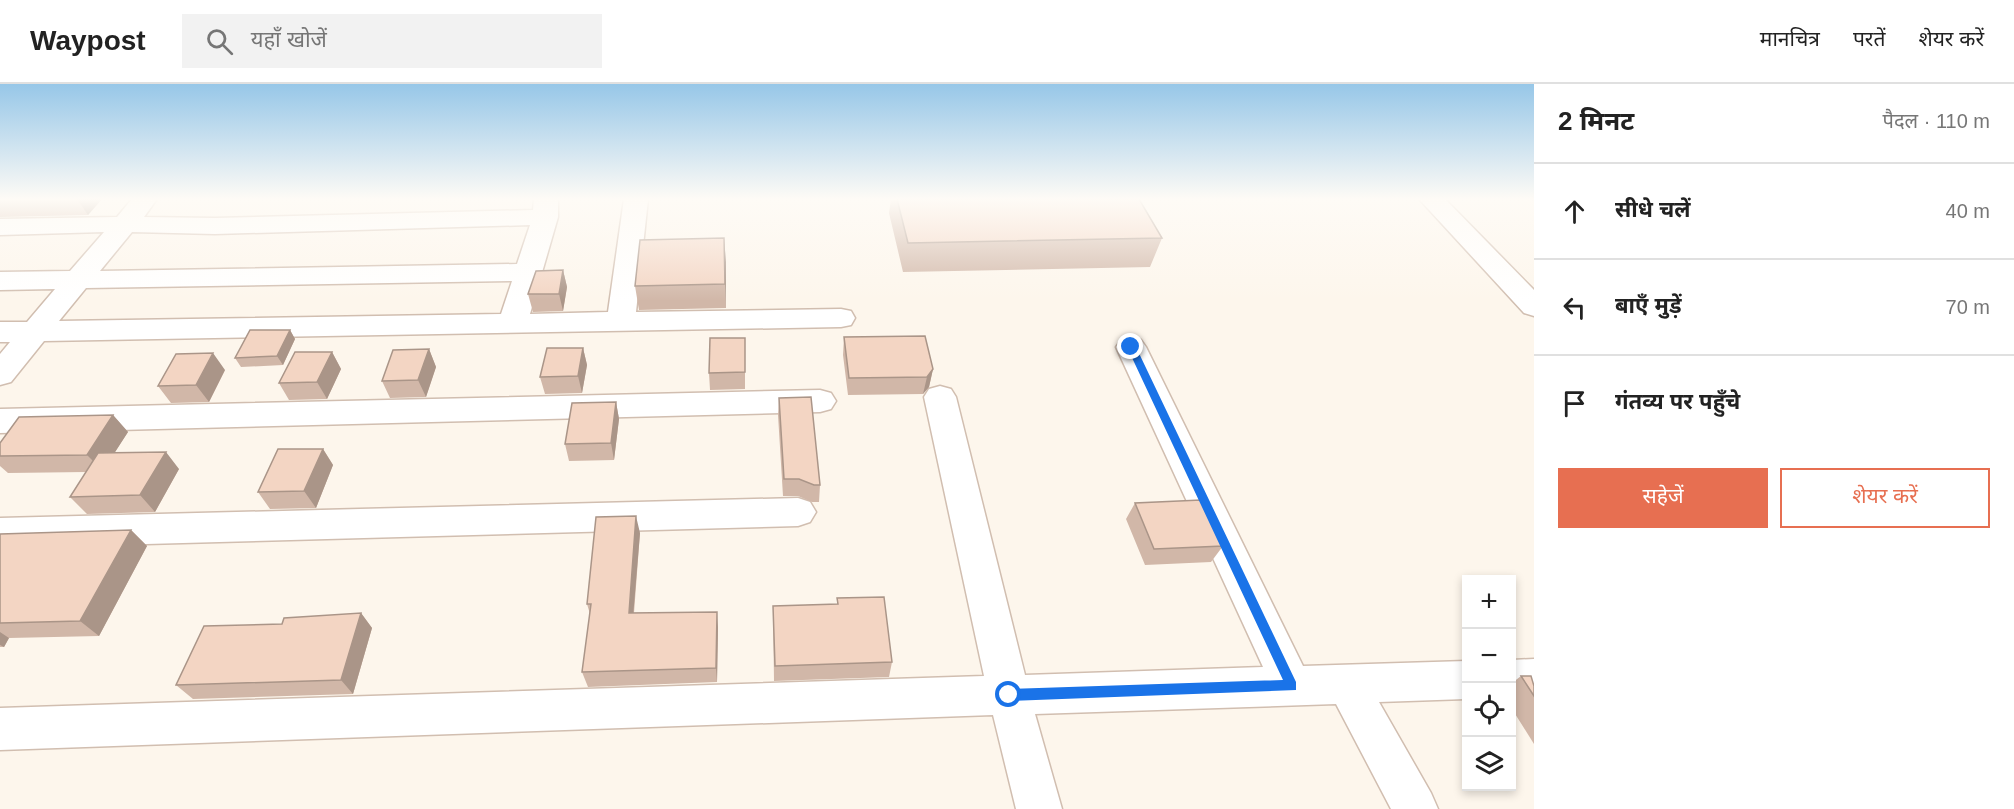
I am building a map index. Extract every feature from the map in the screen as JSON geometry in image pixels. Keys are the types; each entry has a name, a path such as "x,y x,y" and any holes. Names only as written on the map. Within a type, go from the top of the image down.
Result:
{"street":[{"path":"0,374 118,233"},
{"path":"513,323 539,233"},
{"path":"621,321 632,233"},
{"path":"1467,233 1525,287 1534,307"},
{"path":"0,281 528,272"},
{"path":"0,332 841,318"},
{"path":"1131,347 1292,686"},
{"path":"940,397 1009,695 1040,809"},
{"path":"0,421 820,401"},
{"path":"0,533 798,512"},
{"path":"1516,679 1534,678"},
{"path":"0,729 1462,680"},
{"path":"1347,684 1415,809"}],"building":[{"path":"905,233 1159,233 1162,238 908,243"},
{"path":"724,238 725,284 635,286 640,240"},
{"path":"563,270 559,294 528,294 536,271"},
{"path":"250,330 290,330 277,356 235,358"},
{"path":"925,336 933,369 927,377 849,378 844,337"},
{"path":"710,338 745,338 745,372 709,373"},
{"path":"547,348 583,348 578,376 540,377"},
{"path":"429,349 418,380 382,381 393,350"},
{"path":"295,352 332,352 317,382 279,383"},
{"path":"213,353 196,385 158,386 176,354"},
{"path":"811,397 820,485 799,479 784,479 779,398"},
{"path":"616,402 611,443 565,444 572,403"},
{"path":"113,415 87,455 0,456 0,443 19,417"},
{"path":"278,449 323,449 304,491 258,492"},
{"path":"166,452 140,495 70,497 98,453"},
{"path":"1201,500 1223,546 1154,549 1135,503"},
{"path":"636,516 629,613 717,612 716,668 582,672 591,604 587,604 596,517"},
{"path":"131,530 80,621 0,623 0,534"},
{"path":"884,597 892,662 775,666 773,606 838,604 837,598"},
{"path":"361,613 341,680 176,685 204,626 282,624 284,618"},
{"path":"1521,676 1531,676 1534,696"}],"route":[{"path":"1009,695 1292,686 1131,347"}]}
